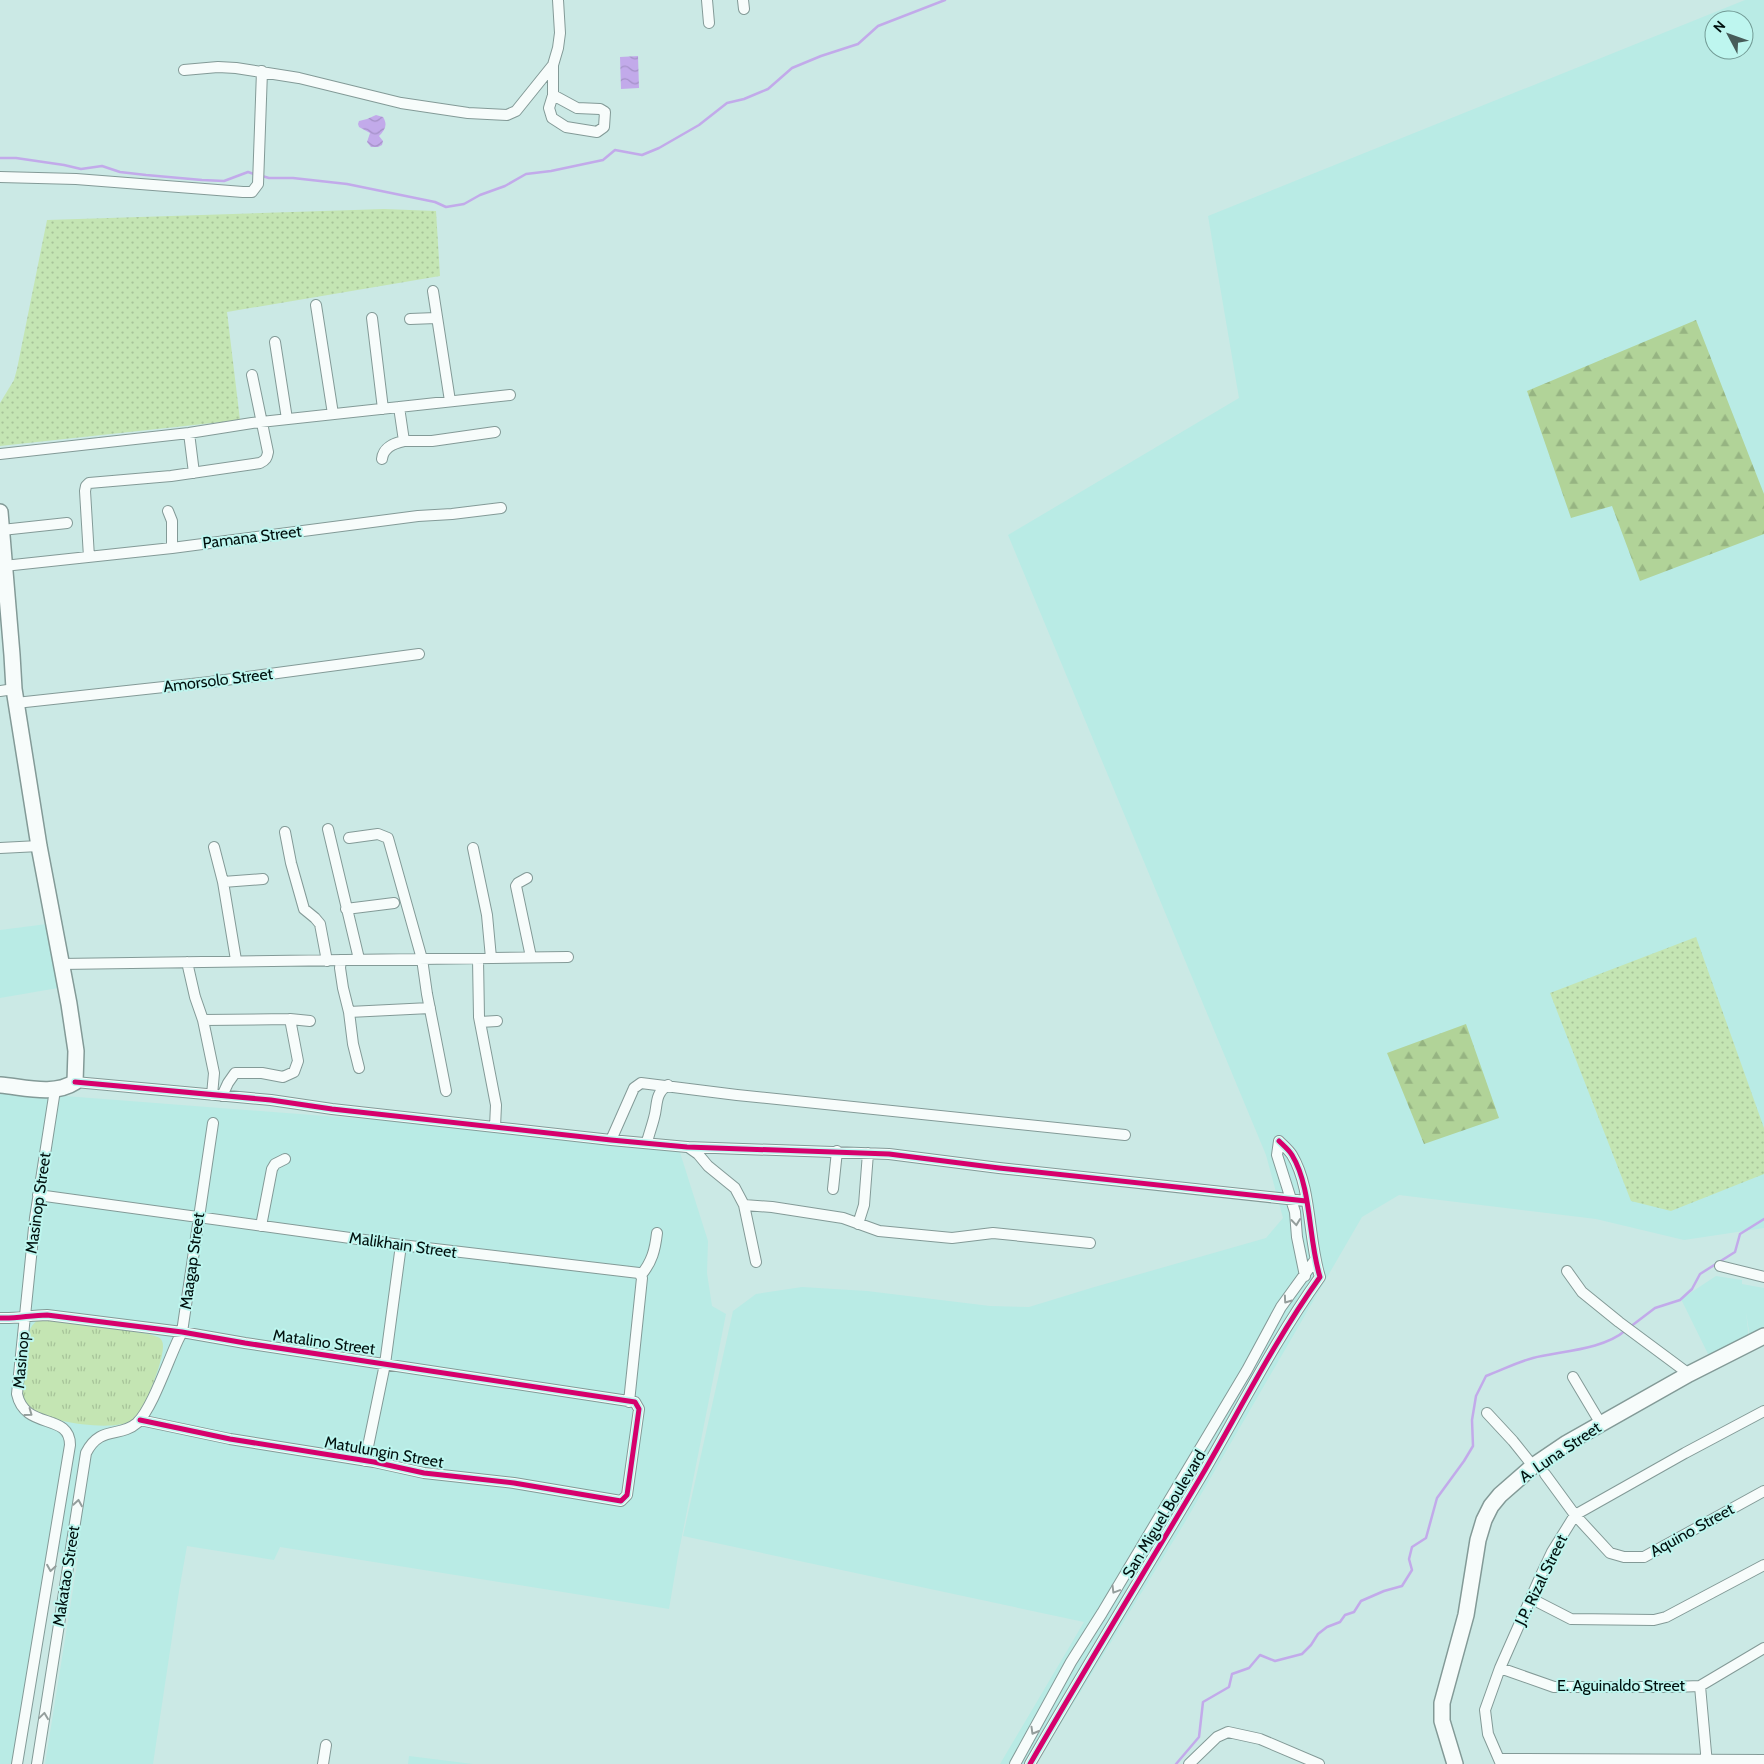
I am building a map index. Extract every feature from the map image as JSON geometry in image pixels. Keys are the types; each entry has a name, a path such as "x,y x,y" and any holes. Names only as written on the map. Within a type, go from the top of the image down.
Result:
{"street":[{"path":"553,95 577,108 600,109 605,112 604,127 597,132 566,127 552,118 549,108 553,95 553,65 560,33 558,0"},
{"path":"707,0 709,23"},
{"path":"184,70 227,67 262,71 401,103 468,113 507,115 516,111 553,65"},
{"path":"0,177 76,179 252,192 258,184 259,172 262,71"},
{"path":"433,292 450,401"},
{"path":"316,305 333,414"},
{"path":"372,318 383,409"},
{"path":"410,319 436,318"},
{"path":"275,342 287,419"},
{"path":"89,557 85,491 86,486 90,483 194,473 260,463 268,458 252,375"},
{"path":"0,454 189,433 261,422 510,395"},
{"path":"399,408 404,441"},
{"path":"382,459 385,450 399,442 432,441 495,432"},
{"path":"189,433 194,473"},
{"name":"Pamana Street","path":"4,566 172,548 418,516 501,508"},
{"path":"0,512 12,655 10,694 76,1051 75,1082"},
{"path":"168,512 172,526 172,548"},
{"path":"2,530 68,523"},
{"name":"Amorsolo Street","path":"10,694 210,682 419,654"},
{"path":"328,828 359,959"},
{"path":"285,832 291,863 304,909 316,918 320,924 327,961"},
{"path":"349,838 378,834 388,838 422,959 446,1091"},
{"path":"0,848 39,846"},
{"path":"214,847 223,882 236,960"},
{"path":"473,848 487,915 491,958"},
{"path":"223,882 263,878"},
{"path":"527,878 516,886 531,957"},
{"path":"346,909 394,902"},
{"path":"60,964 236,960 327,961 568,957"},
{"path":"478,958 480,1022 496,1105 495,1127"},
{"path":"341,960 340,968 343,988 359,1068"},
{"path":"188,962 195,997 203,1020 217,1096"},
{"path":"349,1012 430,1008"},
{"path":"203,1020 310,1021"},
{"path":"217,1096 235,1073 262,1073 283,1077 294,1072 298,1061 290,1020"},
{"path":"480,1022 497,1021"},
{"path":"0,1085 54,1090 68,1087 75,1082 271,1100 332,1109 610,1140 687,1147 868,1153 1306,1201"},
{"path":"610,1140 634,1088 641,1083 766,1098 1125,1135"},
{"path":"647,1142 655,1117 657,1098 661,1090 668,1085"},
{"name":"Masinop Street","path":"25,1317 26,1292 38,1195 54,1090"},
{"name":"Maagap Street","path":"140,1420 150,1403 182,1332 213,1123"},
{"path":"1310,1291 1304,1274 1295,1212 1277,1155 1279,1141 1292,1154 1305,1187 1315,1260"},
{"path":"687,1147 698,1154 708,1166 736,1188 744,1205 756,1262"},
{"path":"833,1190 837,1151"},
{"path":"858,1224 864,1205 868,1153"},
{"path":"261,1226 272,1169 276,1164 285,1159"},
{"name":"Malikhain Street","path":"38,1195 401,1245 639,1273 641,1275"},
{"path":"744,1205 772,1207 834,1217 879,1231 952,1238 993,1233 1090,1242"},
{"path":"629,1402 641,1275 649,1265 656,1250 658,1233"},
{"path":"365,1461 385,1364 401,1245"},
{"name":"San Miguel Boulevard","path":"1015,1764 1071,1662 1247,1370 1281,1307 1315,1260"},
{"name":"San Miguel Boulevard","path":"1030,1764 1216,1451 1257,1375 1320,1277 1315,1260"},
{"path":"1720,1266 1764,1277"},
{"path":"1567,1271 1582,1292 1688,1374"},
{"name":"Matalino Street","path":"0,1318 11,1319 47,1315 182,1332 635,1402 639,1409 627,1495 624,1500"},
{"name":"Masinop","path":"25,1317 17,1385 18,1402 28,1413 36,1418 65,1428 69,1433"},
{"name":"A. Luna Street","path":"1455,1764 1442,1721 1442,1703 1466,1615 1478,1540 1484,1520 1491,1506 1500,1495 1539,1470 1567,1443 1688,1374 1764,1336"},
{"path":"1573,1377 1601,1424"},
{"name":"J.P. Rizal Street","path":"1500,1761 1488,1734 1485,1710 1500,1668 1552,1552 1575,1515 1764,1411"},
{"name":"Aquino Street","path":"1487,1413 1610,1553 1624,1557 1644,1557 1764,1491"},
{"name":"Makatao Street","path":"37,1764 86,1453 93,1442 99,1437 106,1433 127,1429 140,1420"},
{"name":"Matulungin Street","path":"140,1420 230,1439 365,1461 424,1473 514,1483 620,1501 624,1500"},
{"name":"Makatao Street","path":"17,1764 70,1445 69,1433"},
{"path":"1204,1442 1216,1451"},
{"path":"1532,1598 1571,1619 1654,1620 1666,1617 1764,1565"},
{"name":"E. Aguinaldo Street","path":"1500,1668 1554,1686 1700,1686 1764,1648"},
{"path":"1071,1662 1087,1668"},
{"path":"1700,1686 1706,1761"},
{"path":"1043,1715 1056,1720"},
{"path":"1189,1764 1218,1737 1228,1732 1260,1740 1318,1764"},
{"path":"21,1743 40,1747"},
{"path":"323,1764 326,1745"},
{"path":"1500,1761 1764,1760"}],"shaded area":[{"path":"1745,0 1764,0 1764,1228 1684,1240 1596,1219 1399,1195 1362,1217 1185,1522 1036,1764 1000,1764 1084,1622 683,1536 733,1311 756,1294 802,1287 867,1291 990,1306 1029,1307 1266,1238 1283,1218 1266,1155 1008,535 1239,398 1208,216 1704,16 1704,60 1754,60 1754,10 1720,10"},
{"path":"47,924 58,988 0,998 0,930"},
{"path":"0,1091 677,1143 708,1241 707,1273 712,1306 726,1314 669,1609 280,1547 274,1560 187,1546 153,1764 45,1764 78,1558 48,1549 12,1764 0,1764"},
{"path":"1716,1276 1742,1280 1742,1284 1764,1288 1764,1333 1750,1338 1746,1312 1749,1339 1710,1358 1681,1299"},
{"path":"409,1756 473,1764 408,1764"}],"green space":[{"path":"384,209 436,211 440,276 227,312 240,420 0,446 0,403 14,380 17,369 47,220"},
{"path":"1696,320 1764,494 1764,534 1640,581 1612,506 1571,518 1527,391"},
{"path":"1696,937 1764,1128 1764,1174 1671,1211 1631,1201 1550,993"},
{"path":"1466,1024 1499,1118 1424,1144 1387,1053"},
{"path":"40,1319 149,1334 161,1339 162,1355 156,1377 140,1413 131,1421 109,1426 63,1421 48,1417 28,1407 23,1399 22,1390 25,1349 30,1328"}],"water":[{"path":"638,56 639,88 621,89 620,57"},
{"path":"376,115 383,117 386,125 379,136 383,141 382,145 371,147 367,142 370,133 359,127 358,124 359,121"}],"waterway":[{"path":"262,176 347,184 435,202 446,207 464,204 480,195 505,186 526,174 551,171 603,160 615,150 642,155 659,148 699,125 727,103 744,99 768,89 792,68 858,44 878,26 945,0"},
{"path":"0,158 16,158 81,169 102,166 120,172 202,180 224,181 248,172 254,174"},
{"path":"1630,1327 1655,1308 1680,1300 1692,1289 1700,1274 1735,1252 1740,1234 1764,1219"},
{"path":"1176,1764 1199,1737 1203,1702 1229,1687 1232,1674 1249,1668 1260,1655 1275,1661 1302,1654 1318,1634 1327,1627 1340,1622 1345,1615 1354,1612 1361,1601 1402,1586 1412,1570 1409,1559 1412,1547 1426,1538 1437,1498 1473,1446 1472,1420 1476,1396 1486,1376 1533,1358 1594,1346 1617,1337 1626,1330"}],"cycle path":[{"path":"75,1082 271,1100 332,1109 687,1147 889,1154 999,1168 1306,1201"},
{"path":"1030,1764 1202,1475 1273,1350 1320,1277 1313,1247 1303,1183 1292,1155 1279,1141"},
{"path":"0,1318 47,1315 182,1332 635,1402 639,1409 627,1495 621,1501 514,1483 424,1473 374,1462 230,1439 140,1420"}]}
